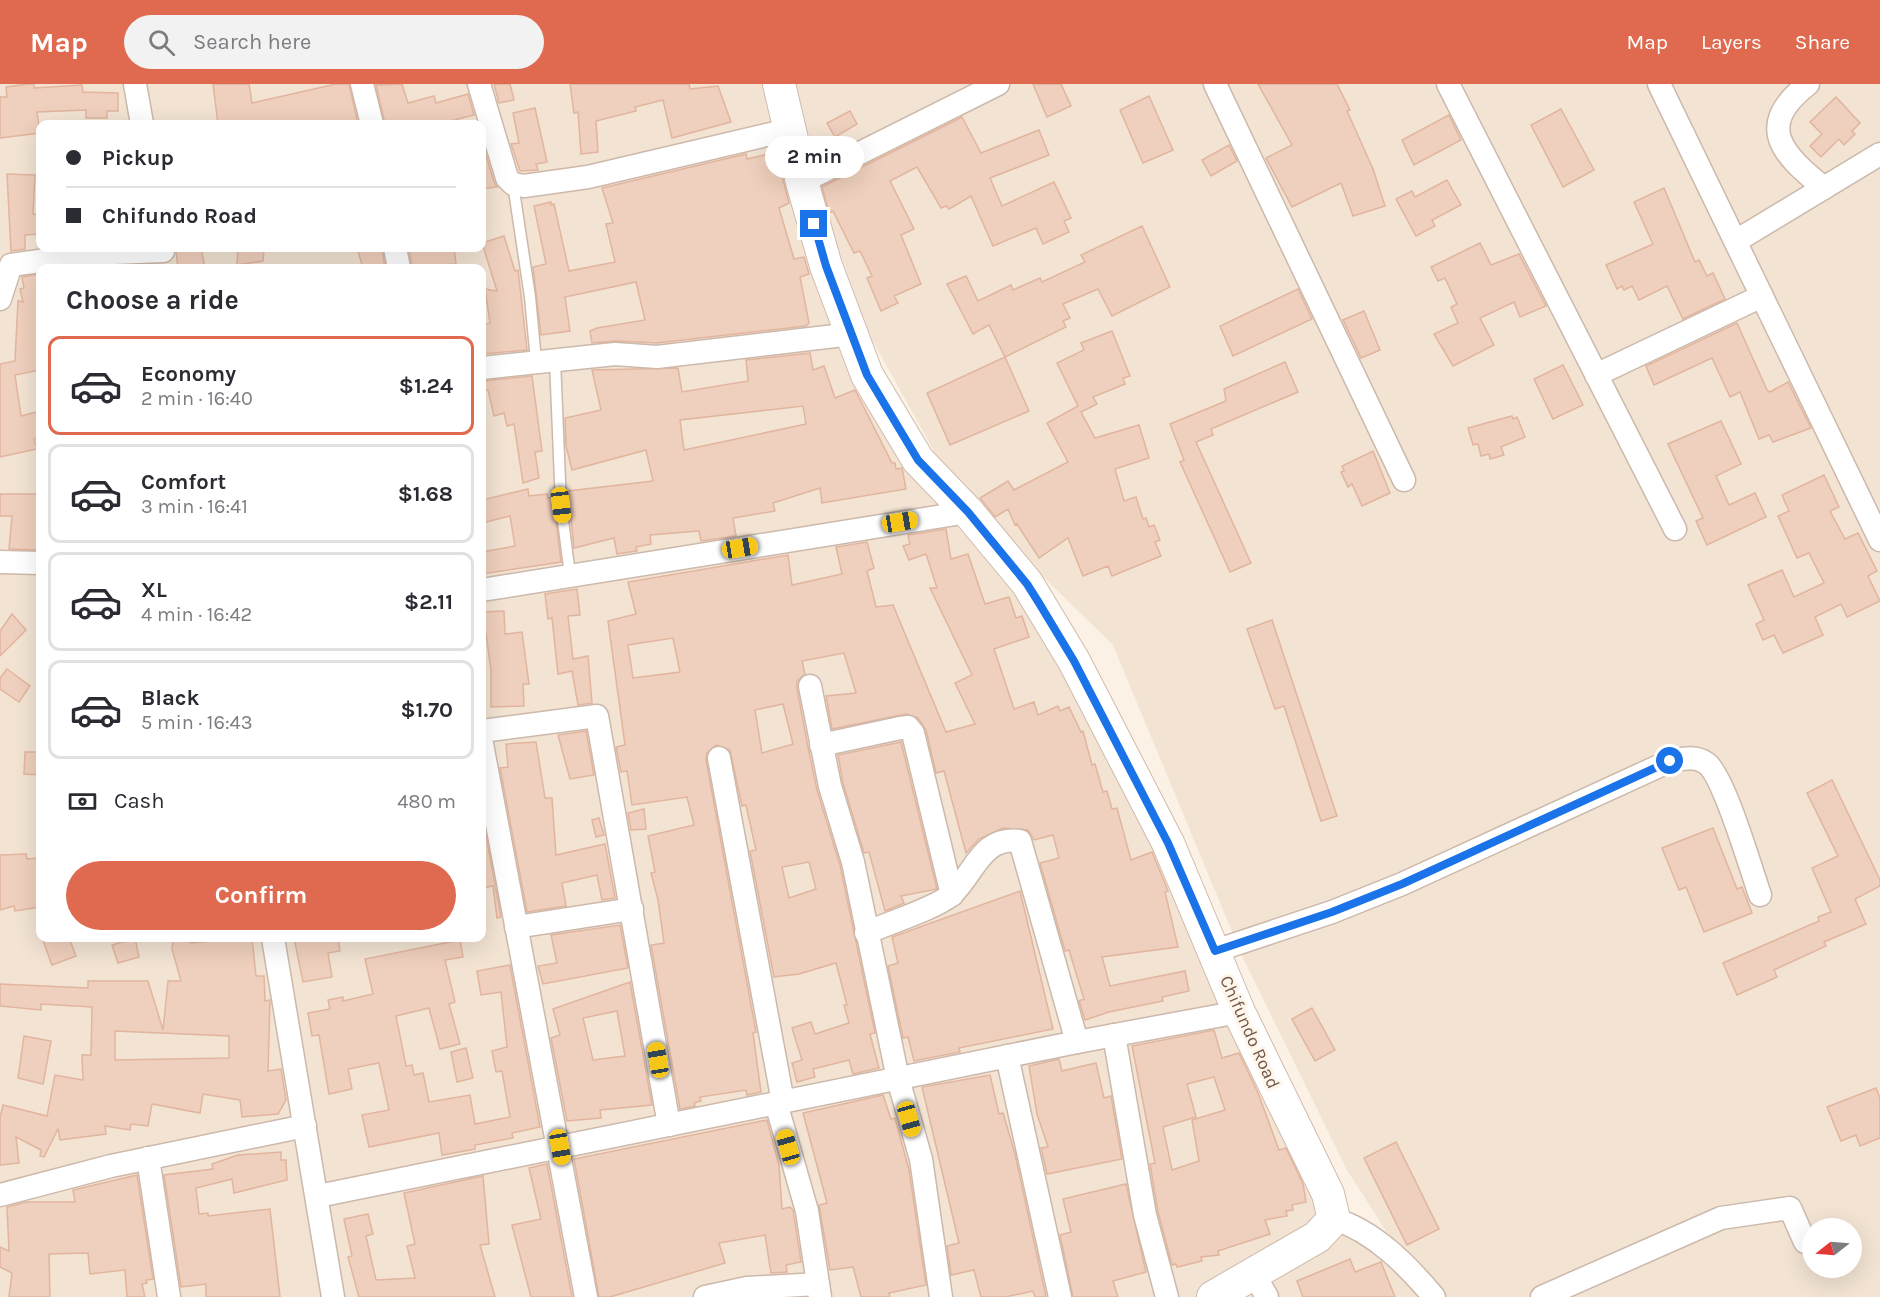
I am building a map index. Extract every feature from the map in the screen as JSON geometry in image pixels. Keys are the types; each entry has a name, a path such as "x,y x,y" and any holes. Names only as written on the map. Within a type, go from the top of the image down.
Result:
{"street":[{"path":"135,84 141,120"},
{"path":"362,84 371,120"},
{"path":"479,84 488,122 507,178 513,184 524,186 588,177 792,129"},
{"name":"Chifundo Road","path":"779,84 792,129 802,182 826,266 867,375 918,460 968,512 1027,584 1074,661 1168,843 1239,1012 1328,1194 1334,1219"},
{"path":"802,182 998,84"},
{"path":"1215,84 1404,480"},
{"path":"1448,84 1675,528"},
{"path":"1659,84 1880,540"},
{"path":"1808,84 1789,99 1780,117 1779,135 1796,165 1824,188"},
{"path":"1736,241 1880,154"},
{"path":"0,299 6,264 89,254 163,256"},
{"path":"1596,375 1762,296"},
{"path":"486,367 615,354 657,357 852,334"},
{"path":"486,589 968,512"},
{"path":"0,562 36,563"},
{"path":"810,686 821,745 853,862 898,1079 921,1159 941,1297"},
{"path":"486,730 597,716 669,1125"},
{"path":"821,745 908,727 913,733 952,895"},
{"path":"705,1297 747,1288 819,1290 807,1211 779,1103 719,758"},
{"path":"1215,951 1332,912 1402,884 1670,761 1692,758 1707,763 1721,784 1760,895"},
{"path":"486,766 560,1147 586,1297"},
{"path":"866,933 952,895 983,853 991,847 1013,840 1020,841 1077,1042"},
{"path":"516,927 632,909"},
{"path":"274,942 318,1196 333,1297"},
{"path":"318,1196 1077,1042 1239,1012"},
{"path":"1114,1035 1143,1204 1167,1297"},
{"path":"1007,1056 1060,1297"},
{"path":"0,1195 148,1158 305,1126"},
{"path":"148,1158 169,1297"},
{"path":"1542,1297 1721,1218 1790,1208 1802,1235"},
{"path":"1213,1297 1261,1286 1334,1219 1356,1226 1396,1257 1434,1297"}],"lane":[{"path":"513,184 530,297 545,360 570,576"}],"shaded area":[{"path":"0,84 138,84 143,120 36,120 36,252 486,252 486,120 148,120 143,84 770,84 815,261 970,532 1034,611 1340,1211 1424,1297 0,1297"},
{"path":"791,84 1880,84 1880,1297 1443,1297 1386,1231 1347,1170 1243,958 1113,645 980,515 935,453 869,334 818,191 812,144"}],"building":[{"path":"28,84 34,84 34,88 82,85 83,92 118,93 118,111 107,111 107,118 86,118 86,110 37,112 36,134 0,138 0,97 7,97 6,87"},
{"path":"213,84 249,84 252,103 336,84 349,84 357,120 218,120"},
{"path":"402,84 408,103 434,96 436,103 468,94 474,115 455,120 384,120 376,85"},
{"path":"494,84 510,84 514,100 499,103"},
{"path":"570,84 689,84 690,89 718,86 731,122 672,138 663,100 635,107 636,111 596,121 598,152 581,154 578,112 574,113"},
{"path":"1033,84 1061,84 1071,106 1047,117"},
{"path":"1258,84 1337,84 1350,110 1347,111 1373,169 1385,206 1353,216 1341,183 1292,207 1266,158 1292,145"},
{"path":"1149,96 1173,150 1143,163 1120,110"},
{"path":"1836,97 1860,123 1852,131 1855,134 1844,145 1839,139 1821,157 1810,146 1822,134 1810,122"},
{"path":"535,108 547,162 536,164 538,170 520,171 511,144 519,143 513,113"},
{"path":"1561,109 1594,170 1563,187 1531,125"},
{"path":"850,111 857,124 835,137 827,123"},
{"path":"1449,115 1461,140 1414,165 1402,140"},
{"path":"962,117 981,153 1039,130 1049,155 990,178 1002,206 1054,182 1071,218 1064,221 1069,232 1043,244 1036,228 993,246 971,196 949,209 946,206 941,208 917,167 890,181 914,229 901,235 921,284 894,296 898,303 881,311 867,278 872,276 860,251 854,253 833,211 829,213 822,187"},
{"path":"1229,145 1237,161 1211,176 1202,160"},
{"path":"776,152 789,203 779,208 794,259 804,257 809,274 800,277 809,323 806,326 657,343 616,341 592,343 590,331 645,320 636,282 565,297 570,331 541,335 533,267 546,264 534,206 551,202 551,205 554,204 569,271 615,262 606,224 613,223 602,188 746,154 747,159"},
{"path":"486,155 494,182 497,187 486,188"},
{"path":"7,174 35,175 33,214 36,214 36,234 25,235 25,249 11,251"},
{"path":"1447,180 1461,205 1432,220 1435,226 1416,236 1396,199 1412,191 1415,197"},
{"path":"1664,188 1695,262 1699,260 1707,276 1713,273 1725,299 1683,319 1667,286 1639,300 1632,286 1624,290 1622,286 1617,289 1606,265 1653,244 1634,202"},
{"path":"1142,226 1170,287 1112,316 1098,289 1063,304 1070,318 1063,321 1066,327 1005,357 989,325 973,334 947,284 966,276 978,301 1011,285 1013,290 1040,278 1042,282 1085,262 1081,255"},
{"path":"504,236 515,271 518,270 527,350 486,354 486,324 490,323 486,289 497,291 485,252 486,242"},
{"path":"1480,243 1491,265 1519,254 1546,306 1520,317 1514,302 1480,318 1494,345 1453,366 1434,334 1458,323 1451,307 1457,304 1445,278 1438,281 1431,267"},
{"path":"176,252 202,252 204,264 178,264"},
{"path":"238,252 264,252 263,261 237,264"},
{"path":"358,252 383,252 384,264 362,264"},
{"path":"410,252 454,252 456,264 411,264"},
{"path":"36,275 36,371 15,375 21,416 36,412 36,438 34,439 36,449 0,457 0,364 15,361 18,301 23,302 20,289 24,288 22,277"},
{"path":"1298,289 1312,319 1233,356 1220,326"},
{"path":"1364,311 1380,350 1361,358 1343,320"},
{"path":"1737,323 1767,390 1770,392 1788,382 1811,428 1773,442 1769,435 1759,439 1740,392 1730,397 1712,358 1654,385 1646,366"},
{"path":"1112,331 1130,376 1123,378 1125,384 1093,397 1097,404 1081,412 1095,438 1139,425 1149,458 1115,469 1124,501 1136,497 1143,519 1146,518 1149,527 1154,525 1160,540 1155,542 1161,556 1112,576 1108,566 1083,576 1068,538 1039,558 1017,524 1015,525 1008,509 995,517 980,498 1008,481 1014,490 1068,462 1047,423 1078,406 1057,363 1084,350 1081,343"},
{"path":"810,353 813,370 824,366 835,398 855,390 892,463 895,463 896,469 902,468 906,489 822,503 820,488 773,503 775,511 733,518 736,536 701,541 699,531 650,535 651,544 636,547 637,551 617,554 614,538 574,548 568,491 653,481 646,450 572,470 566,446 565,418 601,410 592,370 678,368 682,392 748,381 746,360","holes":["803,406 806,424 684,450 680,420"]},
{"path":"1005,357 1029,411 950,445 927,393"},
{"path":"1285,362 1298,392 1211,429 1213,435 1196,442 1251,563 1230,572 1180,462 1184,460 1170,424 1226,401 1224,389"},
{"path":"1563,365 1583,405 1553,419 1534,379"},
{"path":"532,376 542,451 535,452 539,478 523,483 514,424 507,426 504,413 494,416 488,390 486,391 486,381"},
{"path":"1512,416 1513,419 1517,417 1525,437 1501,447 1504,455 1490,459 1489,454 1481,456 1478,444 1473,445 1468,428"},
{"path":"1721,421 1741,464 1716,476 1729,505 1755,493 1766,517 1707,545 1696,521 1703,518 1668,444"},
{"path":"1373,451 1390,493 1362,506 1352,484 1348,487 1341,472 1344,471 1342,466"},
{"path":"1824,475 1839,507 1830,511 1845,539 1858,533 1877,571 1868,576 1880,601 1847,617 1841,604 1815,617 1823,635 1783,653 1774,635 1763,640 1756,624 1764,620 1748,585 1782,570 1794,597 1824,583 1809,553 1797,558 1778,516 1789,511 1782,495"},
{"path":"528,489 529,496 547,494 548,498 553,497 561,562 486,573 486,551 515,546 510,516 486,522 486,499"},
{"path":"0,494 36,494 36,550 9,549 12,516 0,516"},
{"path":"946,529 951,559 968,554 985,604 1009,597 1016,618 1022,616 1029,637 994,649 1014,709 1034,702 1038,715 1058,706 1060,711 1069,707 1081,732 1083,731 1092,765 1095,764 1103,792 1107,791 1112,809 1117,808 1131,860 1152,852 1168,891 1165,892 1178,947 1102,957 1110,986 1185,971 1189,991 1162,997 1163,1001 1109,1012 1085,1020 1079,1001 1084,999 1069,950 1065,951 1040,863 1059,858 1053,835 1034,840 1028,830 1003,828 979,839 966,853 944,771 936,773 926,730 918,718 906,714 832,729 826,696 856,693 844,653 802,661 805,674 797,681 797,689 817,790 840,865 875,1033 870,1034 879,1068 853,1074 849,1060 813,1069 815,1077 797,1082 792,1063 802,1060 792,1028 811,1022 815,1034 849,1023 844,1005 847,1005 836,963 799,974 774,977 750,851 756,850 746,805 742,806 730,750 716,745 707,753 706,760 756,1032 753,1033 761,1092 747,1095 746,1090 700,1097 701,1101 694,1103 695,1106 680,1109 651,945 664,943 658,900 651,873 655,872 648,836 694,825 687,797 632,805 627,771 621,772 616,747 625,745 608,621 636,614 628,582 788,555 792,585 842,574 836,547 867,542 874,568 867,571 876,607 893,605 946,732 975,724 955,683 972,675 930,588 937,588 926,554 909,560 903,546 910,544 908,535","holes":["673,638 680,672 633,678 628,645","783,704 793,744 762,753 755,710","809,862 816,889 789,898 782,867"]},
{"path":"577,589 580,615 568,616 573,659 588,656 592,703 578,705 572,671 558,674 552,618 548,619 545,594"},
{"path":"504,611 505,634 522,632 529,684 523,684 524,706 491,707 491,670 486,634 486,612"},
{"path":"12,614 26,630 0,656 0,631"},
{"path":"1272,620 1337,816 1321,821 1284,706 1275,709 1247,629"},
{"path":"7,669 30,686 19,702 0,689 0,678"},
{"path":"586,731 594,775 570,779 558,735"},
{"path":"536,742 545,798 552,798 556,855 605,844 615,898 602,900 597,875 562,883 566,906 527,912 500,768 508,767 506,744"},
{"path":"901,742 937,889 901,896 904,903 885,911 869,852 864,853 843,783 838,755"},
{"path":"25,752 36,752 36,775 24,774"},
{"path":"1832,780 1880,880 1880,886 1855,899 1866,924 1824,942 1826,946 1774,970 1777,977 1737,995 1723,963 1819,921 1818,917 1831,912 1812,868 1838,856 1807,793"},
{"path":"644,809 646,829 631,830 628,813"},
{"path":"599,818 604,835 596,837 592,820"},
{"path":"1713,828 1737,889 1742,887 1752,913 1704,932 1686,887 1679,890 1662,848"},
{"path":"486,836 501,917 497,918 493,886 486,887"},
{"path":"26,854 27,859 36,858 36,908 15,911 14,906 0,910 0,855"},
{"path":"1020,891 1053,1029 959,1048 960,1052 914,1061 908,1037 903,1038 888,966 898,963 892,937"},
{"path":"620,925 628,968 543,984 538,966 557,963 551,935"},
{"path":"43,942 71,942 76,956 52,965"},
{"path":"136,942 139,957 118,963 112,945"},
{"path":"173,942 252,942 256,976 264,976 265,1001 270,1000 268,1071 281,1069 286,1100 278,1114 242,1117 240,1100 203,1094 200,1113 152,1104 148,1126 131,1124 130,1130 105,1126 106,1134 60,1140 58,1129 44,1157 40,1156 41,1150 16,1137 19,1163 0,1165 0,1118 3,1105 47,1116 55,1075 83,1080 82,1055 91,1055 92,1007 41,1004 41,1010 0,1006 0,984 88,988 88,981 148,981 163,1030 168,981 181,981 172,949","holes":["115,1031 229,1036 229,1058 115,1060"]},
{"path":"295,942 339,942 340,951 328,953 332,977 303,982"},
{"path":"450,942 460,942 463,957 445,960 455,1002 449,1004 460,1044 440,1049 429,1008 396,1016 406,1066 412,1065 414,1075 423,1073 429,1102 470,1095 475,1124 510,1117 502,1071 496,1072 492,1051 507,1047 501,992 481,995 477,971 510,965 540,1127 512,1133 513,1138 475,1145 475,1149 442,1155 439,1133 369,1147 362,1115 389,1110 379,1063 348,1069 352,1089 329,1094 319,1035 312,1036 308,1013 330,1009 328,1000 343,997 343,1001 373,994 365,959"},
{"path":"630,982 652,1105 600,1110 601,1118 567,1121 551,1038 560,1035 553,1009","holes":["617,1011 625,1056 593,1060 583,1018"]},
{"path":"1312,1008 1335,1050 1315,1061 1292,1019"},
{"path":"1214,1030 1222,1058 1239,1053 1258,1093 1279,1150 1286,1148 1303,1184 1306,1202 1292,1205 1293,1210 1286,1211 1287,1216 1265,1220 1270,1234 1218,1251 1219,1255 1201,1257 1202,1261 1177,1267 1176,1264 1172,1265 1158,1212 1150,1164 1155,1163 1132,1046","holes":["1214,1077 1225,1110 1192,1120 1199,1161 1172,1170 1163,1127 1196,1117 1187,1084"]},
{"path":"24,1036 51,1041 43,1084 18,1078"},
{"path":"466,1048 473,1078 457,1082 451,1052"},
{"path":"1059,1059 1062,1071 1096,1063 1104,1098 1111,1096 1122,1159 1047,1174 1041,1148 1048,1147 1037,1114 1029,1066"},
{"path":"990,1075 999,1114 1003,1113 1015,1154 1046,1297 1035,1297 1033,1291 1005,1297 981,1297 974,1270 951,1275 947,1246 959,1243 922,1087"},
{"path":"1876,1088 1880,1098 1880,1138 1860,1146 1856,1135 1841,1141 1827,1107"},
{"path":"883,1095 891,1119 895,1118 909,1170 926,1285 889,1293 890,1297 861,1297 853,1267 830,1270 819,1205 827,1203 803,1113"},
{"path":"767,1120 779,1165 782,1209 790,1207 793,1210 801,1262 786,1265 787,1272 771,1273 765,1235 719,1243 725,1263 610,1297 599,1297 574,1159"},
{"path":"1396,1142 1439,1229 1407,1245 1364,1158"},
{"path":"281,1152 281,1160 286,1160 287,1180 234,1193 232,1179 196,1188 199,1214 208,1213 208,1216 270,1209 280,1297 206,1297 206,1284 181,1287 164,1175 213,1169 212,1164 238,1155"},
{"path":"547,1164 572,1297 531,1297 512,1225 541,1219 529,1168"},
{"path":"137,1175 153,1279 146,1280 147,1283 142,1284 145,1297 127,1297 125,1270 90,1274 88,1253 49,1254 50,1297 9,1297 12,1273 0,1267 0,1247 9,1251 7,1207 26,1202 75,1202 73,1190"},
{"path":"483,1176 489,1244 480,1245 495,1297 359,1297 348,1257 352,1256 344,1219 368,1214 373,1234 366,1236 376,1280 415,1278 407,1246 415,1244 404,1193"},
{"path":"1126,1184 1146,1272 1113,1281 1118,1297 1073,1297 1060,1235 1071,1232 1063,1199"},
{"path":"1350,1259 1355,1272 1381,1262 1395,1297 1303,1297 1297,1281"}],"route":[{"path":"814,224 826,266 867,375 918,460 968,512 1027,584 1039,603 1074,661 1168,843 1215,951 1332,912 1402,884 1670,761"}]}
